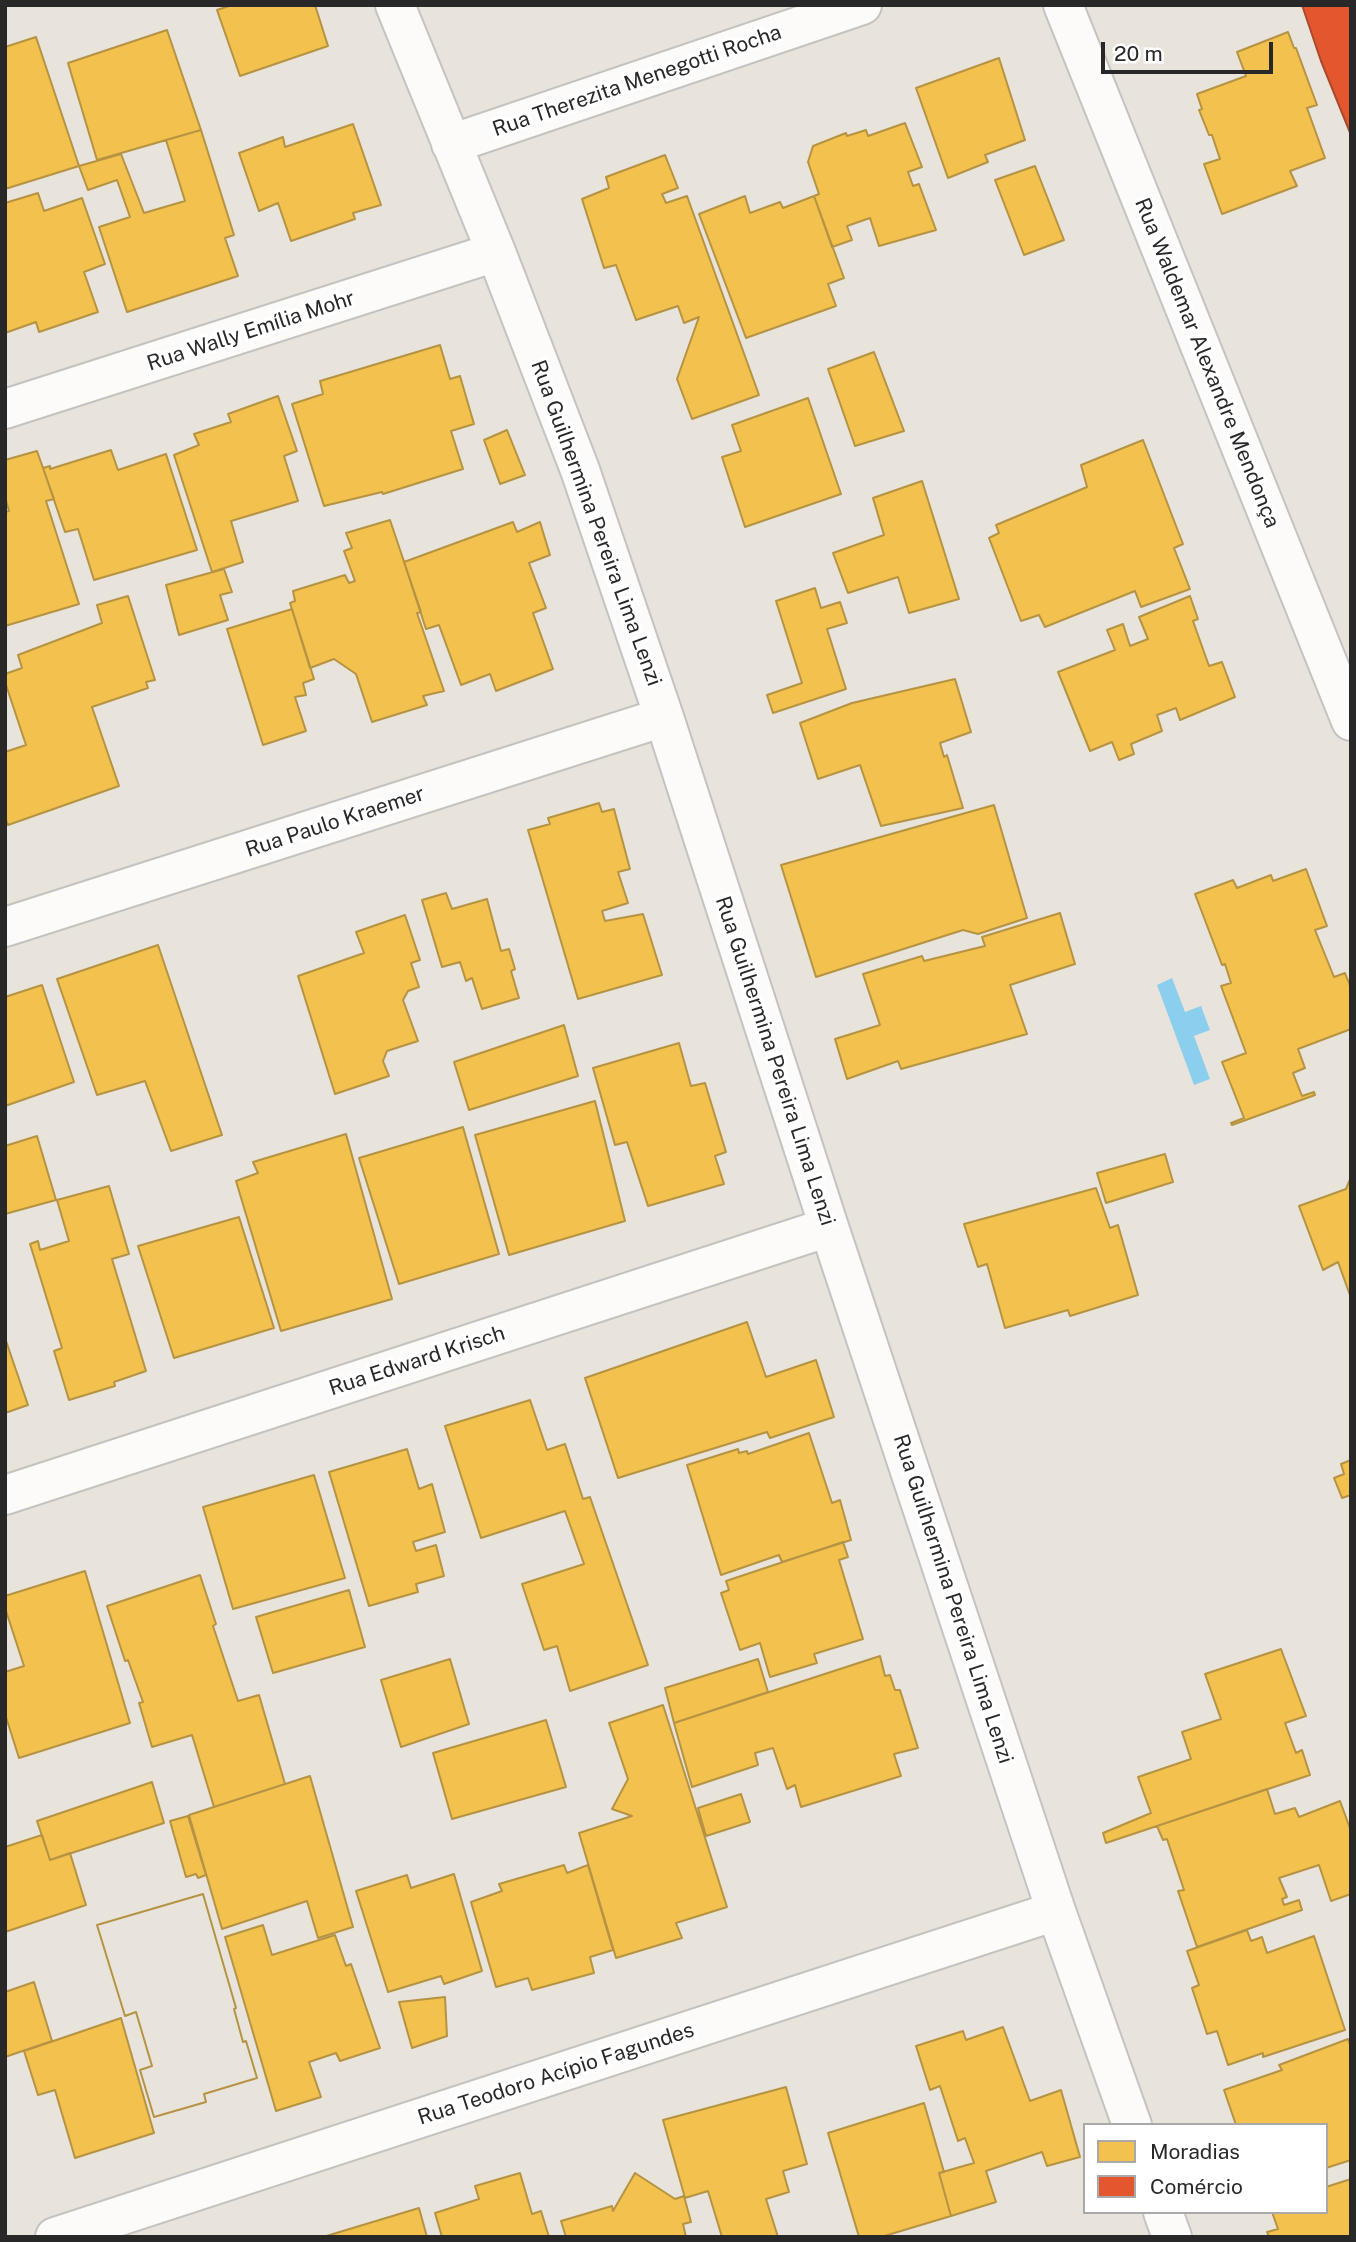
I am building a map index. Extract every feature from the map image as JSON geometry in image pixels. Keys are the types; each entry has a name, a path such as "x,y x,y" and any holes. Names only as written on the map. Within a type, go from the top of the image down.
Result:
{"street":[{"name":"Rua Guilhermina Pereira Lima Lenzi","path":"395,5 496,252 580,470 664,717 829,1227 1056,1911 1131,2123"},
{"name":"Rua Therezita Menegotti Rocha","path":"451,144 863,5"},
{"name":"Rua Waldemar Alexandre Mendonça","path":"1063,5 1351,721"},
{"name":"Rua Wally Emília Mohr","path":"5,409 496,252"},
{"name":"Rua Paulo Kraemer","path":"5,927 664,717"},
{"name":"Rua Edward Krisch","path":"5,1495 829,1227"},
{"name":"Rua Teodoro Acípio Fagundes","path":"55,2237 1056,1911"},
{"path":"1164,2214 1172,2237"}],"water":[{"path":"1172,978 1185,1012 1201,1006 1210,1030 1194,1036 1210,1079 1194,1085 1157,985"}],"building: Moradias":[{"path":"232,5 315,5 328,46 240,76 217,10"},
{"path":"167,30 201,130 97,160 68,63"},
{"path":"1288,32 1317,105 1307,108 1325,158 1290,171 1297,186 1222,214 1204,164 1220,159 1212,135 1209,135 1199,110 1202,109 1197,94 1246,76 1237,52"},
{"path":"36,37 79,166 5,189 5,47"},
{"path":"999,58 1025,140 985,155 988,162 948,178 916,88"},
{"path":"905,123 922,167 908,172 913,186 919,184 936,230 879,246 870,218 847,226 852,240 832,247 814,196 819,194 808,162 813,146 846,133 847,136 866,130 868,136"},
{"path":"353,124 381,205 353,213 355,219 291,241 278,203 259,211 239,153 283,137 285,147"},
{"path":"201,130 234,235 225,238 238,276 127,312 99,227 130,217 117,180 88,190 79,166 121,154 144,213 185,201 166,140"},
{"path":"665,155 678,188 662,194 666,203 687,196 759,395 692,419 677,379 699,317 684,323 678,306 636,320 616,265 604,268 582,199 609,188 606,177"},
{"path":"1035,166 1064,240 1024,255 995,180"},
{"path":"38,193 44,211 82,198 105,264 84,272 98,312 39,332 36,322 5,333 5,203"},
{"path":"745,196 750,213 780,202 783,208 814,196 844,278 828,284 836,306 746,338 699,214"},
{"path":"440,345 450,379 460,376 474,424 451,431 463,469 383,494 382,492 324,506 292,404 323,394 320,381"},
{"path":"874,352 904,431 855,446 828,369"},
{"path":"278,396 297,451 284,456 298,501 231,521 243,562 212,572 174,455 199,445 194,434 231,422 228,414"},
{"path":"808,398 841,494 745,527 722,457 741,451 732,425"},
{"path":"507,430 525,475 500,484 484,440"},
{"path":"1143,440 1183,544 1174,548 1190,589 1141,607 1135,591 1045,627 1039,615 1021,621 989,538 999,533 996,525 1087,487 1081,465"},
{"path":"111,450 118,470 166,454 197,550 94,580 78,529 65,532 43,468 50,466 50,469"},
{"path":"37,451 54,499 46,501 79,604 5,626 5,512 9,511 5,497 5,460"},
{"path":"922,481 959,599 909,613 898,577 848,593 833,553 884,535 873,498"},
{"path":"390,520 421,612 417,613 444,691 423,696 427,705 372,722 356,674 334,659 310,668 290,603 295,601 293,591 345,575 349,583 355,581 344,551 352,548 346,533"},
{"path":"513,522 517,532 540,522 550,555 529,563 546,608 533,613 553,669 496,691 490,674 461,685 439,625 426,629 404,562"},
{"path":"224,569 232,592 220,595 228,620 179,635 166,585"},
{"path":"815,588 821,608 840,602 847,623 827,629 846,689 773,713 767,695 802,683 776,601"},
{"path":"128,596 155,680 146,682 148,688 92,707 119,786 8,825 5,818 5,752 26,745 5,682 5,674 22,668 18,655 102,623 97,605"},
{"path":"1190,596 1198,619 1193,621 1209,666 1222,662 1235,697 1180,720 1176,708 1157,715 1162,731 1131,744 1134,754 1119,760 1112,742 1090,751 1058,672 1115,650 1107,630 1123,624 1130,646 1148,639 1139,617"},
{"path":"292,609 314,679 303,683 306,695 295,697 306,731 263,745 227,629"},
{"path":"955,679 971,732 940,743 944,757 947,755 963,808 881,826 860,765 818,779 800,723 852,703"},
{"path":"599,803 602,812 614,809 630,869 618,872 628,903 602,911 605,921 643,914 662,975 578,999 528,830 550,824 548,818"},
{"path":"994,805 1027,918 978,934 963,930 816,977 781,865"},
{"path":"1306,869 1327,926 1315,930 1334,977 1345,973 1351,988 1351,1029 1298,1049 1305,1068 1293,1073 1302,1096 1314,1092 1315,1095 1232,1125 1231,1123 1244,1118 1222,1062 1246,1053 1221,986 1231,983 1225,964 1222,965 1195,894 1233,880 1237,888 1271,875 1273,881"},
{"path":"446,893 452,909 487,899 501,951 509,949 515,969 511,971 519,998 482,1009 472,978 466,981 460,962 442,967 422,900"},
{"path":"1060,913 1075,964 1010,985 1027,1034 901,1069 898,1061 847,1079 835,1039 880,1025 863,974 922,956 924,961 985,946 982,937"},
{"path":"405,915 420,960 411,963 419,987 408,991 403,1000 418,1041 387,1051 383,1061 389,1076 335,1094 298,976 364,953 356,932"},
{"path":"158,945 222,1135 171,1151 145,1081 97,1095 57,979"},
{"path":"42,985 74,1082 5,1106 5,997"},
{"path":"564,1025 578,1076 469,1110 454,1062"},
{"path":"679,1043 691,1086 705,1083 726,1152 715,1156 724,1184 648,1206 627,1142 615,1145 593,1068"},
{"path":"595,1101 625,1221 509,1255 475,1135"},
{"path":"463,1127 499,1254 399,1284 359,1158"},
{"path":"346,1134 392,1299 281,1331 236,1181 258,1173 253,1162"},
{"path":"37,1136 56,1200 5,1214 5,1146"},
{"path":"1165,1154 1173,1182 1106,1203 1097,1173"},
{"path":"1351,1177 1351,1298 1338,1262 1323,1270 1299,1206 1346,1189"},
{"path":"109,1186 129,1254 112,1259 146,1371 114,1382 115,1386 69,1400 54,1351 62,1348 30,1244 38,1241 40,1250 69,1241 57,1200"},
{"path":"1096,1188 1110,1228 1118,1225 1138,1295 1070,1316 1068,1310 1005,1328 987,1264 978,1267 964,1224"},
{"path":"239,1217 274,1328 174,1358 138,1246"},
{"path":"747,1322 766,1377 816,1360 834,1417 770,1438 767,1432 618,1478 585,1378"},
{"path":"5,1338 28,1405 5,1413"},
{"path":"530,1400 547,1450 565,1444 583,1499 590,1497 648,1665 570,1691 557,1646 544,1650 522,1584 584,1564 565,1511 481,1538 445,1426"},
{"path":"809,1433 832,1503 840,1500 851,1540 782,1562 779,1555 721,1575 687,1465 738,1449 739,1453 747,1451 748,1454"},
{"path":"407,1449 419,1489 432,1484 445,1532 413,1542 416,1551 436,1545 444,1576 416,1584 418,1592 369,1606 329,1472"},
{"path":"1351,1460 1351,1495 1342,1498 1334,1478 1344,1474 1341,1464"},
{"path":"314,1475 345,1578 233,1609 203,1507"},
{"path":"843,1542 848,1557 839,1560 863,1639 814,1654 817,1663 770,1677 760,1643 740,1650 721,1593 729,1590 726,1581"},
{"path":"85,1571 130,1723 19,1758 5,1714 5,1672 24,1666 5,1608 5,1596"},
{"path":"200,1575 216,1624 213,1626 238,1701 259,1695 285,1784 214,1807 192,1735 152,1747 139,1703 143,1702 128,1660 125,1661 107,1606"},
{"path":"349,1590 365,1647 273,1673 256,1617"},
{"path":"1281,1649 1306,1716 1285,1723 1296,1753 1302,1750 1310,1775 1106,1843 1103,1833 1151,1813 1138,1777 1191,1759 1182,1732 1221,1719 1205,1674"},
{"path":"880,1656 885,1676 890,1675 895,1690 900,1690 918,1748 894,1754 901,1776 801,1807 795,1785 787,1789 773,1748 755,1753 758,1765 692,1787 674,1723"},
{"path":"450,1659 469,1724 401,1747 381,1680"},
{"path":"758,1659 768,1692 674,1723 665,1688"},
{"path":"663,1705 727,1907 676,1923 682,1938 616,1958 579,1833 632,1816 612,1809 628,1779 609,1723"},
{"path":"546,1720 566,1787 452,1819 433,1753"},
{"path":"310,1776 353,1927 318,1938 307,1901 222,1929 189,1815"},
{"path":"152,1782 164,1823 50,1860 37,1821"},
{"path":"1267,1789 1275,1814 1295,1808 1299,1817 1340,1801 1351,1831 1351,1894 1331,1901 1319,1865 1279,1878 1287,1897 1282,1899 1284,1905 1299,1900 1302,1910 1197,1947 1178,1891 1184,1890 1167,1839 1163,1840 1157,1826"},
{"path":"741,1794 750,1822 706,1836 698,1808"},
{"path":"188,1816 206,1875 198,1878 196,1874 186,1877 170,1821"},
{"path":"42,1835 50,1860 70,1853 86,1905 5,1932 5,1847"},
{"path":"564,1865 567,1873 588,1865 613,1950 590,1957 594,1973 532,1990 528,1978 496,1987 471,1902 502,1891 499,1884"},
{"path":"454,1874 482,1971 444,1984 441,1976 388,1992 356,1891 407,1875 411,1888"},
{"path":"203,1894 236,2008 234,2009 243,2042 246,2041 257,2078 204,2094 206,2102 154,2117 140,2070 152,2066 136,2012 125,2016 97,1925"},
{"path":"203,1894 236,2008 234,2009 243,2042 246,2041 257,2078 204,2094 206,2102 154,2117 140,2070 152,2066 136,2012 125,2016 97,1925"},
{"path":"263,1925 272,1955 335,1935 346,1966 351,1964 380,2048 340,2061 336,2053 309,2062 321,2097 276,2111 225,1937"},
{"path":"1247,1930 1251,1941 1262,1937 1267,1953 1314,1936 1345,2030 1263,2057 1263,2053 1228,2065 1217,2031 1207,2034 1192,1988 1199,1985 1187,1951"},
{"path":"34,1982 52,2041 5,2057 5,1992"},
{"path":"445,1997 447,2036 412,2048 399,2002"},
{"path":"121,2018 154,2133 75,2158 55,2090 38,2095 24,2051"},
{"path":"1003,2027 1030,2101 1061,2090 1080,2157 1047,2166 1042,2152 986,2171 996,2202 951,2216 939,2173 974,2163 965,2138 958,2141 940,2086 930,2090 916,2046 963,2031 966,2040"},
{"path":"1348,2039 1351,2047 1351,2160 1328,2167 1328,2123 1235,2123 1224,2090 1282,2070 1279,2065"},
{"path":"786,2087 807,2164 783,2171 789,2192 766,2199 778,2237 722,2237 708,2191 685,2198 663,2120"},
{"path":"924,2103 944,2172 939,2173 951,2216 881,2237 859,2237 828,2133"},
{"path":"520,2173 532,2214 541,2211 549,2237 442,2237 435,2213 479,2199 475,2186"},
{"path":"635,2173 675,2199 684,2196 691,2222 683,2224 686,2237 566,2237 561,2221 612,2206 613,2211"},
{"path":"1351,2179 1351,2237 1269,2237 1267,2232 1278,2229 1273,2214 1328,2214 1328,2186"},
{"path":"419,2208 427,2237 323,2237"}],"building: Comércio":[{"path":"1302,5 1351,5 1351,135 1321,61"}]}
